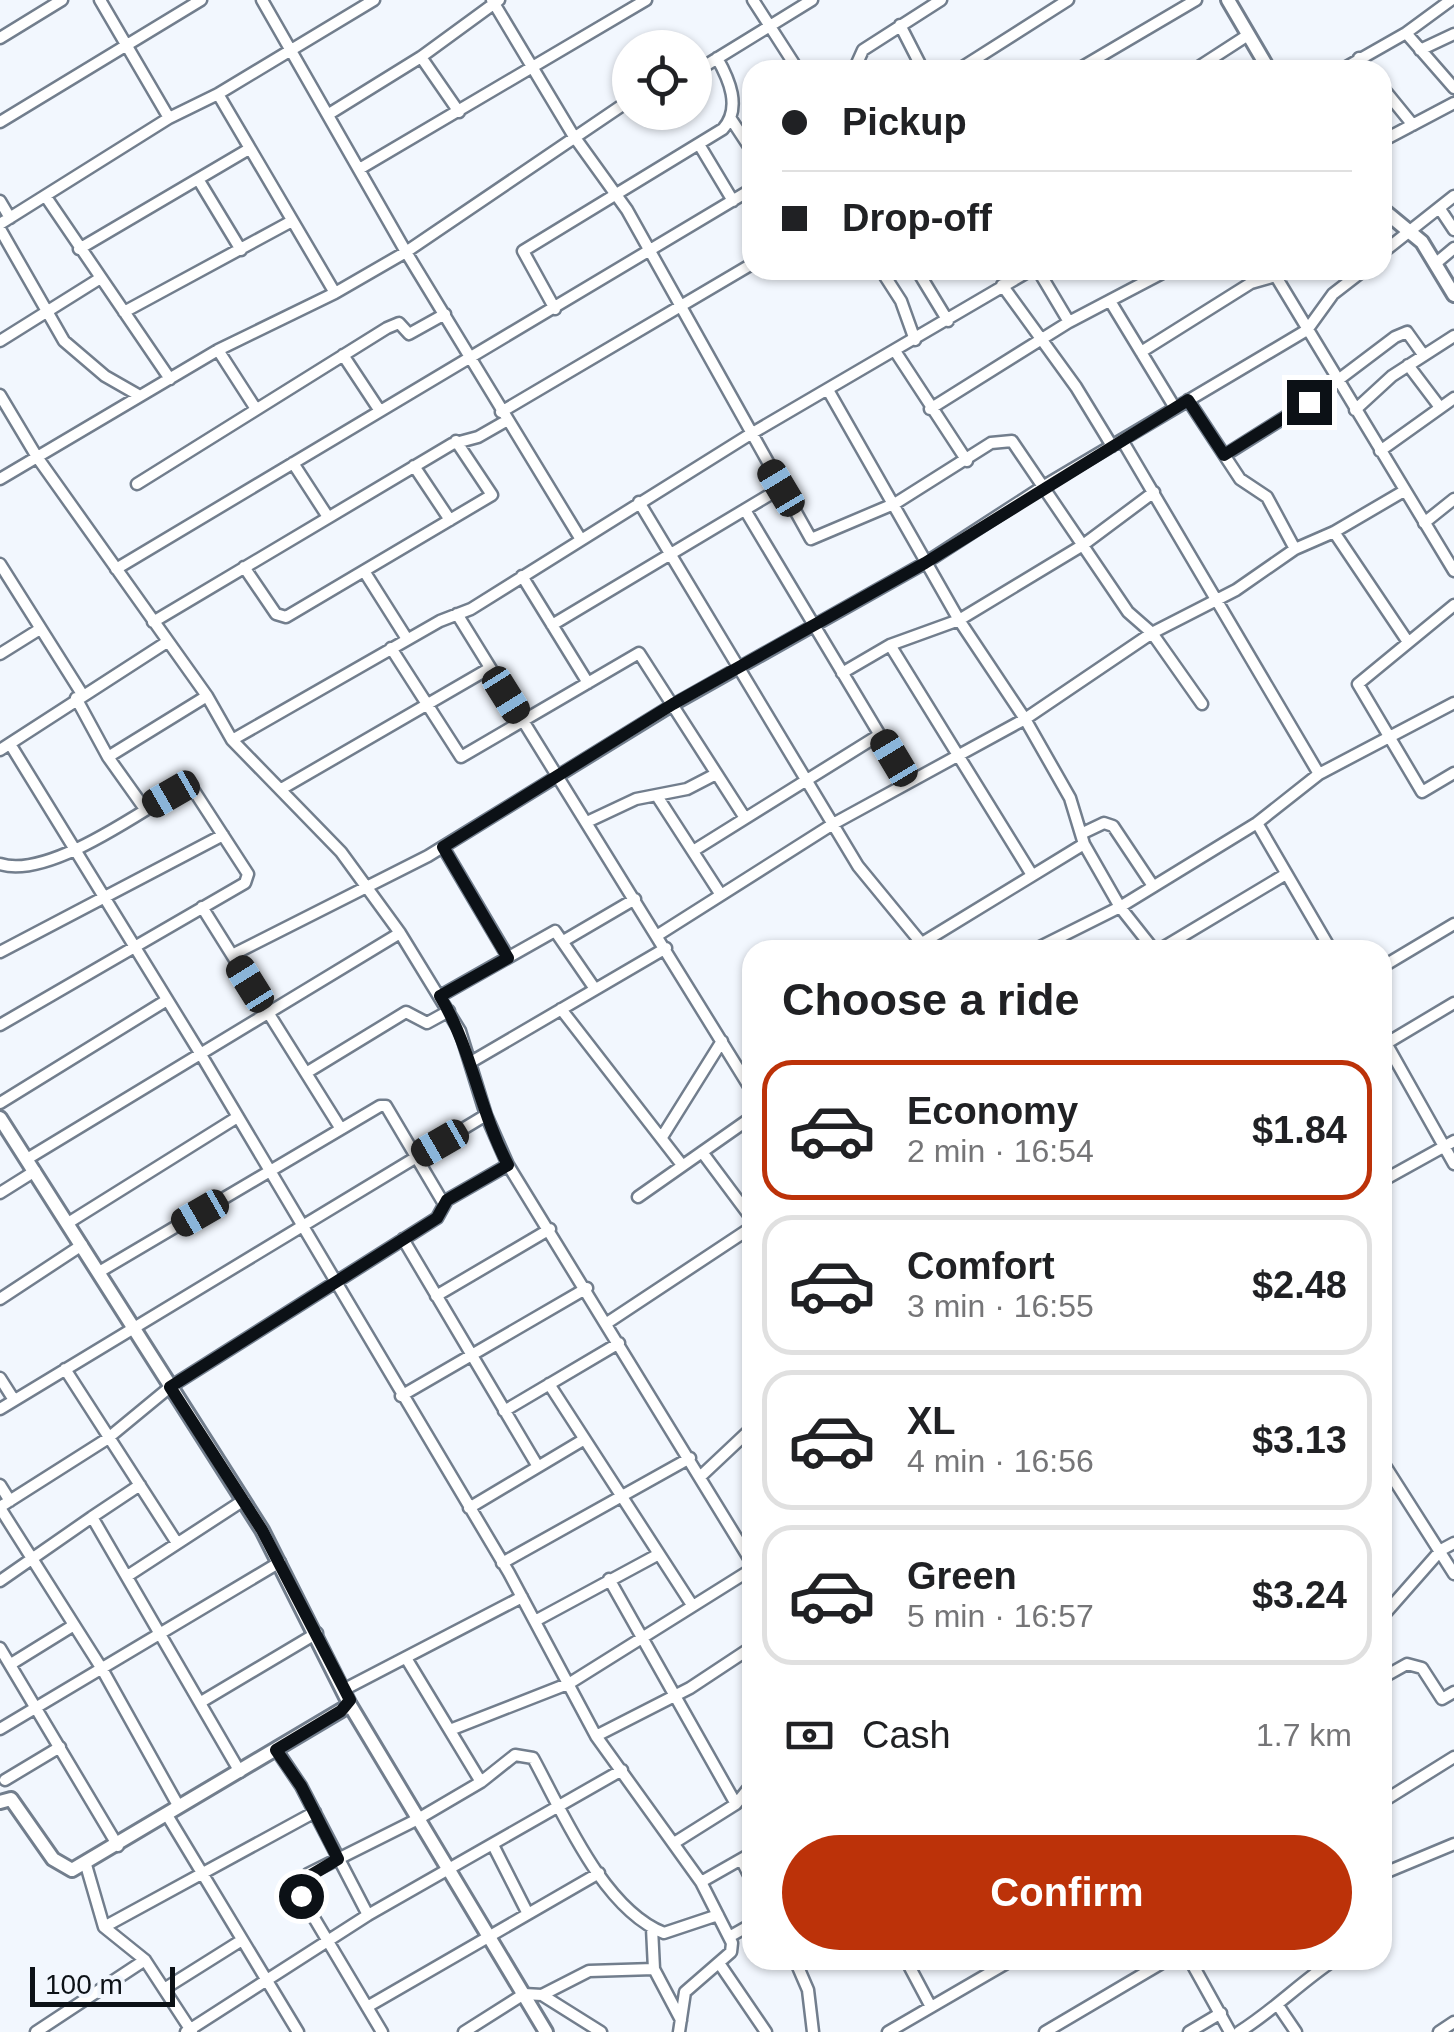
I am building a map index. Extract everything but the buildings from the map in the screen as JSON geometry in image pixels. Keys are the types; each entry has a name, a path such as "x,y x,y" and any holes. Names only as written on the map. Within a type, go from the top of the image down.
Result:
{"street":[{"path":"0,38 62,0"},
{"path":"100,0 168,118"},
{"path":"0,122 201,0"},
{"path":"262,0 362,168 406,252 580,538"},
{"path":"3,224 168,118 218,94 374,0"},
{"path":"362,168 646,0"},
{"path":"752,0 792,60"},
{"path":"712,61 812,0"},
{"path":"858,60 863,50 942,0"},
{"path":"974,60 1068,0"},
{"path":"1093,60 1196,0"},
{"path":"1228,0 1263,60"},
{"path":"1356,60 1406,33 1451,0"},
{"path":"329,114 422,57 495,1 573,134 615,193 813,540 896,503 996,440 1012,441 1128,612 1152,633 1202,704"},
{"path":"900,26 918,60"},
{"path":"1406,33 1454,88"},
{"path":"1420,50 1454,34"},
{"path":"1209,60 1248,35"},
{"path":"422,57 459,112"},
{"path":"717,58 732,84 732,119 742,135"},
{"path":"218,94 335,293"},
{"path":"1392,99 1413,125"},
{"path":"1392,136 1454,104"},
{"path":"0,478 218,350 335,293 406,252 612,111"},
{"path":"554,309 523,251 700,146 732,119"},
{"path":"700,146 733,202"},
{"path":"79,249 250,149"},
{"path":"198,179 241,250"},
{"path":"116,569 742,196"},
{"path":"1392,244 1454,196"},
{"path":"46,198 170,378"},
{"path":"0,202 3,224 64,341 105,376 140,396"},
{"path":"1440,209 1454,230"},
{"path":"1392,217 1435,264 1454,294"},
{"path":"124,312 292,221"},
{"path":"1435,264 1454,248"},
{"path":"152,622 456,442 478,437 504,416 742,270"},
{"path":"0,341 99,278"},
{"path":"888,280 902,300 915,340"},
{"path":"923,280 948,321"},
{"path":"232,740 522,576 1013,280"},
{"path":"1041,280 1069,322"},
{"path":"930,409 1069,322 1149,280"},
{"path":"1140,352 1257,280"},
{"path":"1278,280 1404,491 1449,554 1454,571"},
{"path":"232,955 443,847 673,704 742,669 925,563 1044,486 1307,330 1333,294 1351,280"},
{"path":"1002,285 1154,492 1319,774"},
{"path":"1110,301 1175,408"},
{"path":"138,484 398,323 409,334 446,314"},
{"path":"1224,455 1338,382 1370,352 1407,332 1422,354"},
{"path":"1355,410 1408,364 1454,336"},
{"path":"218,350 256,409"},
{"path":"894,352 967,461"},
{"path":"343,355 380,412"},
{"path":"1408,364 1439,406"},
{"path":"828,390 896,503 958,620 1025,719 1074,804 1084,838 1120,907 1148,940"},
{"path":"0,395 37,457 207,696 232,740 283,788 367,886 440,996 470,1062 486,1115 508,1165 742,1548"},
{"path":"1380,452 1454,398"},
{"path":"1188,400 1246,486 1267,498 1295,549"},
{"path":"244,567 281,618 364,571 492,493 456,442"},
{"path":"292,463 328,517"},
{"path":"414,466 450,520"},
{"path":"552,624 781,488"},
{"path":"658,935 833,824 1025,719 1152,633 1218,600 1295,549 1334,532 1404,491"},
{"path":"842,673 890,645 958,620 1083,545 1154,492"},
{"path":"1424,523 1454,499"},
{"path":"639,502 868,881 919,940"},
{"path":"744,510 908,782"},
{"path":"1334,532 1408,642"},
{"path":"2,571 79,696 108,756 146,808"},
{"path":"364,571 407,639"},
{"path":"522,576 588,683"},
{"path":"1454,605 1359,682 1422,792 1454,773"},
{"path":"457,614 742,1074"},
{"path":"0,654 40,629"},
{"path":"167,642 5,747 106,898 200,1053 268,1174 536,1621 596,1736 701,1882 729,1937 731,1952 685,1992 680,2026"},
{"path":"890,645 1032,875"},
{"path":"390,648 461,758 639,653 745,818"},
{"path":"283,788 490,668"},
{"path":"108,756 207,696"},
{"path":"1054,940 1120,907 1258,823 1319,774 1454,703"},
{"path":"694,851 880,736"},
{"path":"587,822 628,802 688,789 716,774"},
{"path":"0,864 20,868 74,850 189,783 247,880 0,1026"},
{"path":"657,796 721,895"},
{"path":"935,940 1104,823 1113,826 1153,886"},
{"path":"1258,823 1325,940"},
{"path":"0,952 223,835"},
{"path":"443,847 508,958"},
{"path":"1173,940 1286,874"},
{"path":"565,940 635,898"},
{"path":"202,907 341,1128"},
{"path":"1392,962 1454,924"},
{"path":"440,996 556,931 595,989"},
{"path":"0,1193 31,1165 200,1053 400,934"},
{"path":"470,1062 666,948"},
{"path":"0,1103 167,1000"},
{"path":"1392,1036 1454,1003"},
{"path":"561,1010 682,1165"},
{"path":"306,1074 406,1012 427,1024 449,1011"},
{"path":"662,1136 722,1041"},
{"path":"1392,1051 1450,1144 1454,1164"},
{"path":"3,1505 107,1439 170,1387 441,1216 444,1204 386,1106 341,1128 99,1272"},
{"path":"0,1409 486,1115"},
{"path":"0,1118 244,1500 317,1633 350,1705 546,2032"},
{"path":"68,1223 236,1118"},
{"path":"638,1197 742,1124"},
{"path":"1392,1176 1450,1144"},
{"path":"702,1152 742,1206"},
{"path":"444,1204 508,1165"},
{"path":"436,1296 550,1229"},
{"path":"607,1323 742,1234"},
{"path":"403,1239 537,1465"},
{"path":"0,1299 82,1245"},
{"path":"401,1396 586,1288"},
{"path":"504,1411 619,1343"},
{"path":"65,1370 177,1544"},
{"path":"0,1378 14,1400"},
{"path":"549,1384 692,1606"},
{"path":"701,1476 742,1437"},
{"path":"468,1508 583,1440"},
{"path":"502,1563 690,1458"},
{"path":"1392,1476 1454,1574"},
{"path":"0,1485 3,1505 30,1562 102,1669 180,1807"},
{"path":"0,1580 140,1485"},
{"path":"129,1574 244,1500"},
{"path":"92,1517 129,1574 240,1772"},
{"path":"1392,1606 1441,1550 1454,1543"},
{"path":"536,1621 659,1554"},
{"path":"0,1729 280,1562"},
{"path":"450,1730 570,1683 742,1573"},
{"path":"609,1580 736,1804"},
{"path":"345,1689 522,1597"},
{"path":"11,1664 74,1626"},
{"path":"202,1702 317,1633"},
{"path":"0,1648 118,1846"},
{"path":"596,1736 674,1695 742,1652"},
{"path":"406,1658 481,1782"},
{"path":"1392,1672 1407,1664 1422,1668 1442,1700 1454,1692"},
{"path":"60,1747 2,1776 58,1864 72,1870 350,1705"},
{"path":"276,1750 315,1812 368,1915"},
{"path":"382,2032 299,1890 308,1874 418,1819 481,1782 515,1755 533,1758 599,1873 624,1908 652,1928 672,1933 718,1915"},
{"path":"1392,1796 1454,1758"},
{"path":"86,1865 104,1928 145,1960 189,2031 368,1915 448,1868 494,1848 622,1770"},
{"path":"674,1843 742,1796"},
{"path":"0,1802 10,1800 23,1813"},
{"path":"104,1928 315,1812"},
{"path":"167,1815 298,2032"},
{"path":"1392,1870 1454,1844"},
{"path":"494,1848 527,1912"},
{"path":"701,1882 742,1860"},
{"path":"367,2008 599,1873"},
{"path":"652,1928 654,1969 680,2026"},
{"path":"729,1937 742,1930"},
{"path":"164,1989 242,1940"},
{"path":"36,2032 145,1960"},
{"path":"720,1963 766,2032"},
{"path":"542,1995 589,1970 654,1969"},
{"path":"799,1970 808,1990 813,2032"},
{"path":"911,1970 931,2007"},
{"path":"888,2032 995,1970"},
{"path":"1045,2032 1150,1970"},
{"path":"1196,1970 1230,2032"},
{"path":"1240,2032 1279,2007 1319,1970"},
{"path":"464,2032 524,1994 542,1995 601,2032"},
{"path":"1279,2007 1296,2032"},
{"path":"1189,2032 1220,2013"},
{"path":"1438,2032 1454,2022"}],"route":[{"path":"301,1896 300,1884 308,1874 338,1859 301,1786 276,1750 350,1705 350,1700 262,1530 170,1387 437,1218 447,1200 508,1165 486,1115 466,1045 440,996 508,958 443,847 673,704 742,669 925,563 1188,400 1224,455 1309,402"}]}
